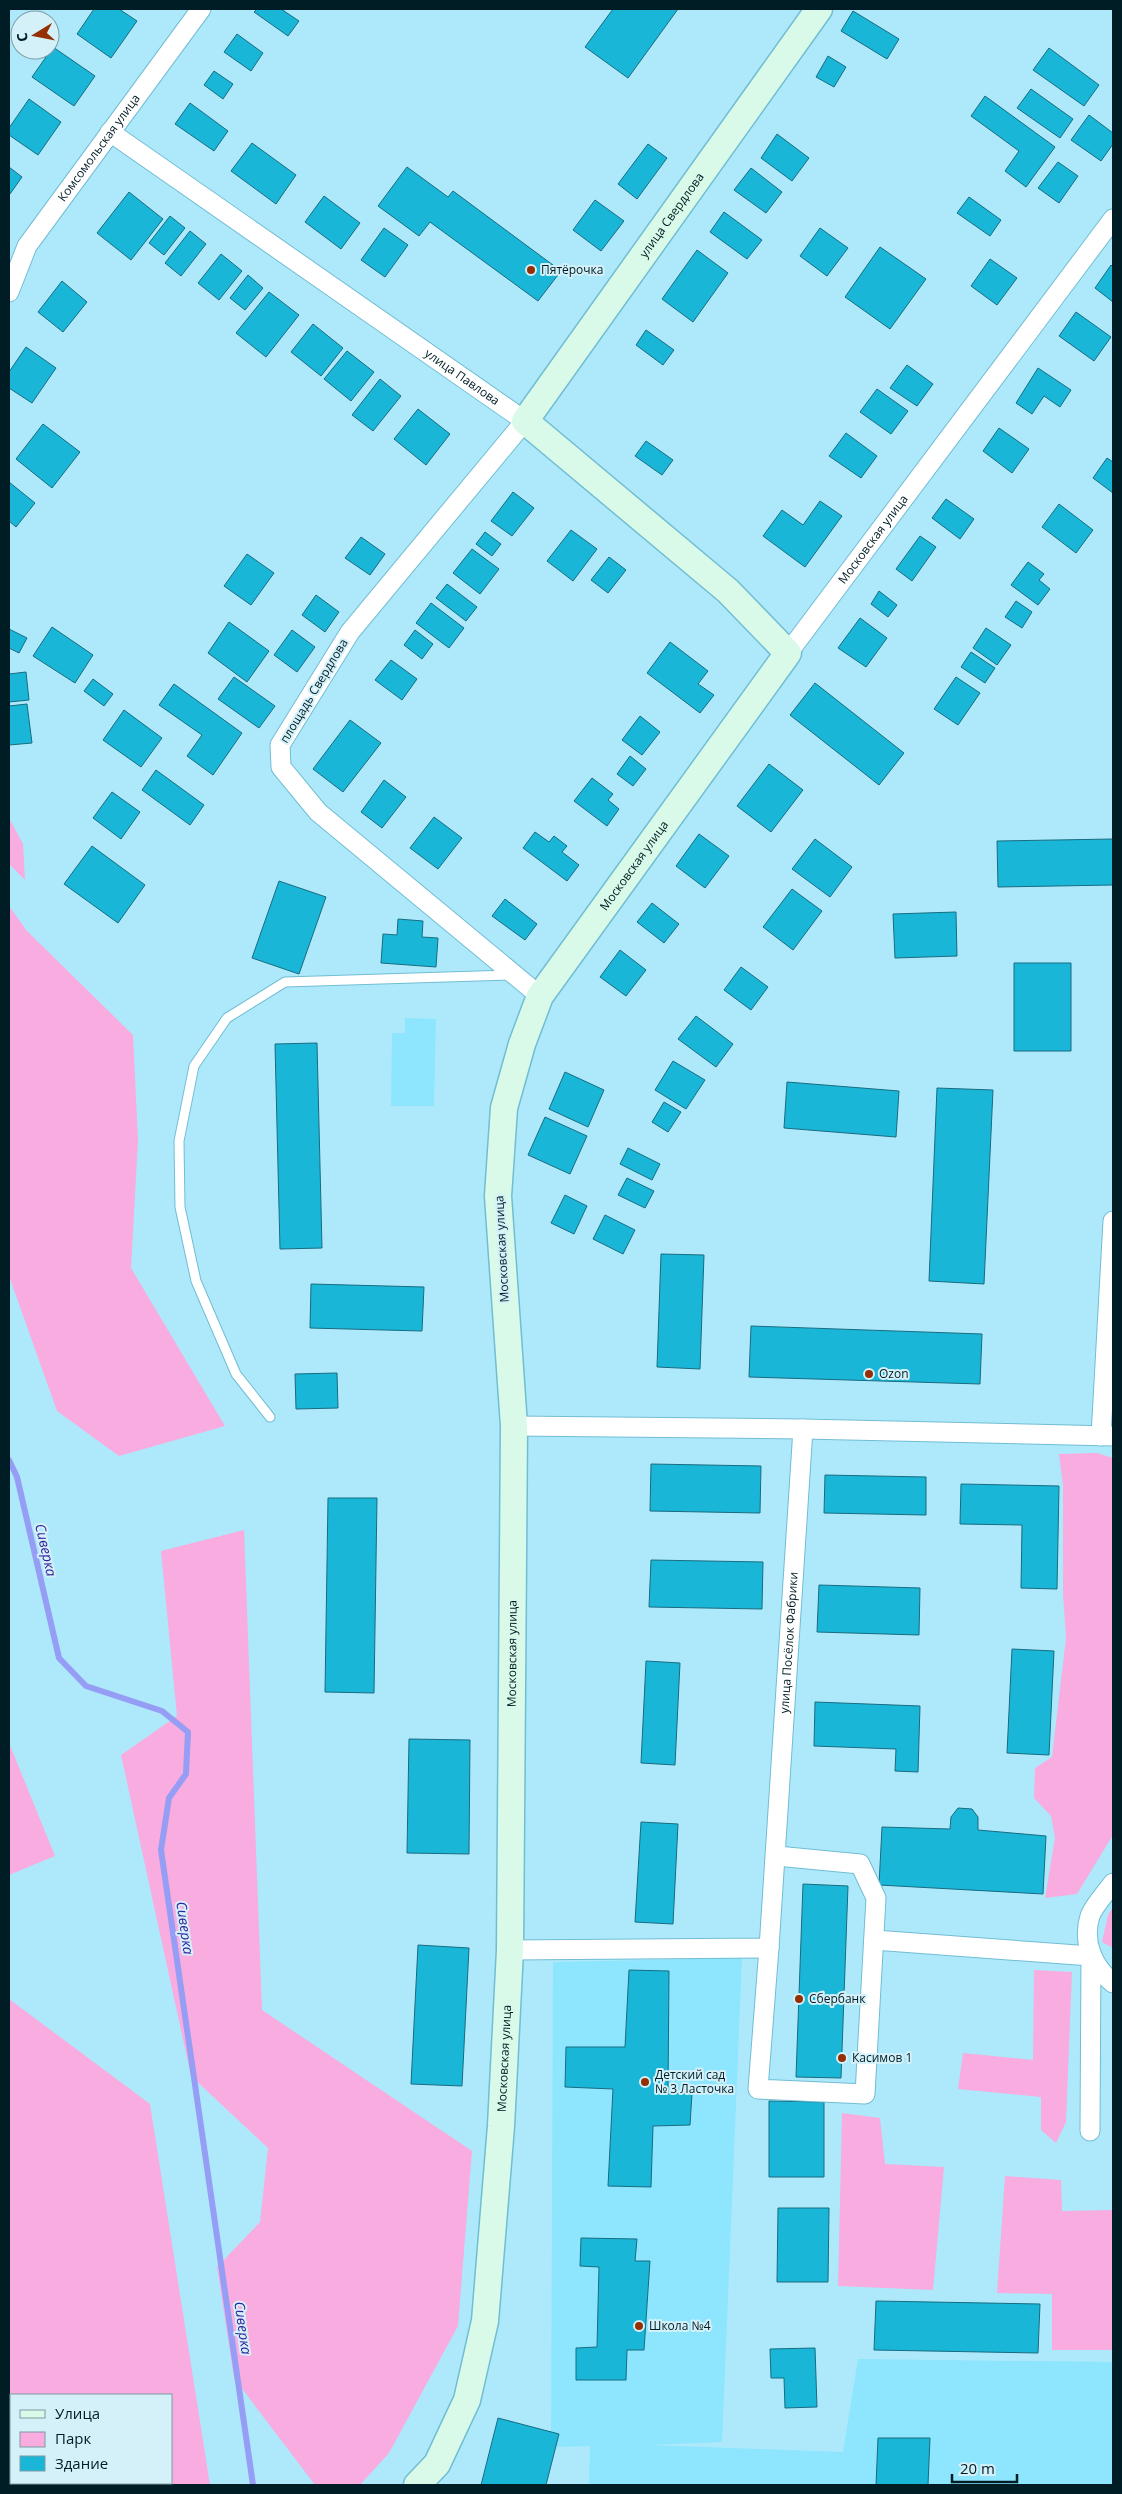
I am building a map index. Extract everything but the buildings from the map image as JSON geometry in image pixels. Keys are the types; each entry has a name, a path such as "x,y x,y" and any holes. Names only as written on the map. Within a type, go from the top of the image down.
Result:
{"main road":[{"name":"улица Свердлова","path":"525,421 819,9"},
{"name":"улица Павлова","path":"525,421 728,591 788,653"},
{"name":"Московская улица","path":"431,2476 467,2400 485,2321 501,2126 510,1950 514,1426 498,1196 504,1108 522,1044 540,996 788,653"}],"street":[{"name":"Комсомольская улица","path":"9,292 12,273 27,246 201,9"},
{"name":"улица Павлова","path":"110,132 525,421"},
{"name":"Московская улица","path":"788,653 1113,219"},
{"name":"площадь Свердлова","path":"525,421 350,632 280,745 281,767 318,812 540,996"},
{"path":"514,1426 803,1429 1107,1436 1113,1221"},
{"name":"улица Посёлок Фабрики","path":"777,1856 860,1864 876,1898 865,2094 758,2089 777,1856 803,1429"},
{"path":"1090,2131 1090,1956 1087,1945 1090,1915 1113,1883"},
{"path":"874,1940 1090,1956 1113,1983"},
{"path":"510,1950 769,1948"}],"lane":[{"path":"270,1417 236,1374 196,1281 180,1207 179,1141 194,1066 228,1018 285,982 514,975"}],"shaded area":[{"path":"405,1018 436,1019 434,1106 391,1106 392,1033 405,1033"},
{"path":"742,1958 722,2442 649,2445 843,2452 858,2359 1113,2362 1113,2485 589,2485 590,2446 551,2447 553,1962"}],"green space":[{"path":"9,818 23,844 25,880 9,864"},
{"path":"9,906 27,931 133,1035 138,1140 131,1268 225,1426 119,1456 57,1411 9,1276"},
{"path":"1097,1453 1113,1458 1113,1835 1077,1894 1045,1898 1055,1838 1051,1816 1034,1798 1035,1768 1052,1757 1066,1638 1063,1594 1063,1486 1059,1454"},
{"path":"244,1530 262,2010 472,2151 458,2326 389,2453 360,2485 315,2485 234,2378 217,2267 260,2222 268,2148 191,2076 121,1755 177,1716 161,1551"},
{"path":"9,1743 55,1856 9,1875"},
{"path":"1113,1907 1113,1948 1102,1942 1108,1915"},
{"path":"1034,1970 1072,1972 1066,2122 1056,2143 1041,2130 1041,2097 958,2089 963,2053 1033,2060"},
{"path":"9,1999 150,2104 210,2485 9,2485"},
{"path":"842,2113 880,2118 885,2164 944,2167 933,2290 838,2286"},
{"path":"1005,2176 1061,2180 1062,2211 1113,2210 1113,2350 1052,2350 1052,2294 997,2293"}],"waterway":[{"name":"Сиверка","path":"9,1460 17,1477 59,1658 86,1686 162,1711 188,1732 186,1774 169,1798 161,1850 253,2485"}],"place":[{"name":"Пятёрочка","path":"531,270"},
{"name":"Ozon","path":"869,1374"},
{"name":"Сбербанк","path":"799,1999"},
{"name":"Касимов 1","path":"842,2058"},
{"name":"Детский сад № 3 Ласточка","path":"645,2082"},
{"name":"Школа №4","path":"639,2326"}]}
